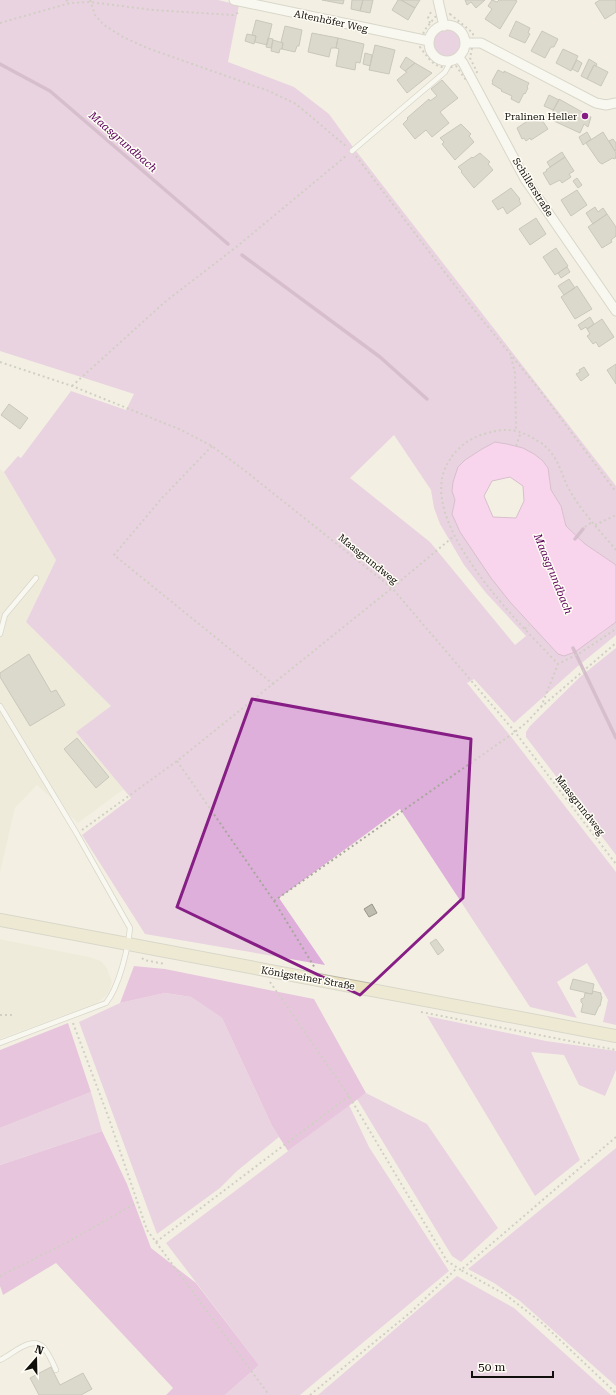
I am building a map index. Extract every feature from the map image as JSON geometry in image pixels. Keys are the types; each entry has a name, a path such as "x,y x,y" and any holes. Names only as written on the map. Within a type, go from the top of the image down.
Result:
{"main road":[{"name":"Königsteiner Straße","path":"0,920 616,1036"}],"street":[{"name":"Altenhöfer Weg","path":"234,0 425,40"},
{"path":"436,4 444,26"},
{"path":"444,26 450,26 461,31 465,43 464,49 452,62 440,60 436,57 425,40 434,31 444,26"},
{"path":"465,43 481,43 596,103 606,105 616,103"},
{"name":"Schillerstraße","path":"452,62 471,77 525,179 584,262 616,311"}],"lane":[{"path":"352,151 445,72 452,62"},
{"path":"0,634 5,614 36,578"},
{"path":"0,706 77,834 130,928 128,945 113,995 106,1003 0,1043"},
{"path":"0,1360 19,1348 34,1343 40,1344 45,1349 56,1370"}],"path":[{"path":"66,0 70,3"},
{"path":"109,4 110,0"},
{"path":"90,1 95,15 104,25 123,37 147,48 270,91 296,104 352,151 466,300 538,388 616,492"},
{"path":"0,23 70,3 90,1 153,10 233,14 242,11 244,3"},
{"path":"430,23 428,18 436,4"},
{"path":"435,17 424,31 425,40 420,47 430,61 440,67 452,62 466,80"},
{"path":"72,386 166,301 235,248 352,151"},
{"path":"511,355 515,373 516,430"},
{"name":"Maasgrundweg","path":"0,362 72,386 179,429 212,446 392,588 515,732 616,864"},
{"path":"558,664 486,584 454,536 442,503 442,478 445,466 453,455 471,440 482,434 501,429 516,430 521,432 545,445 555,457 569,489 592,522 616,550"},
{"path":"516,446 521,432"},
{"path":"212,446 162,498 114,555 273,684"},
{"path":"595,525 616,515"},
{"path":"585,527 592,522"},
{"path":"77,834 178,761 454,536"},
{"path":"524,628 529,625"},
{"path":"540,708 558,664 580,653 616,629"},
{"path":"274,901 515,732 540,708 616,643"},
{"path":"178,761 274,901 318,972 321,980"},
{"path":"260,969 349,1096 448,1261 506,1295 542,1322 616,1393"},
{"path":"0,1015 13,1015"},
{"path":"71,1017 108,1116 147,1230 269,1395"},
{"path":"156,1242 349,1096"},
{"path":"461,1270 616,1137"},
{"path":"0,1276 66,1243 138,1202"},
{"path":"310,1395 411,1312 458,1268"}],"highlighted area":[{"path":"252,699 471,739 463,898 360,995 177,907"}],"shaded area":[{"path":"0,0 218,0 239,5 228,62 294,87 329,114 616,486 616,565 585,544 566,526 561,506 551,490 548,468 542,460 534,454 516,446 495,442 465,460 452,491 455,500 452,514 460,532 510,602 558,654 598,636 616,622 616,635 578,666 514,723 474,679 467,683 512,738 616,872 616,1025 603,1022 608,1000 587,963 557,982 577,1018 530,1007 400,809 279,898 325,965 145,934 82,835 131,798 76,732 111,706 26,622 56,560 4,472 18,456 21,458 71,391 126,410 134,394 0,351","holes":["394,435 431,490 434,508 440,524 464,565 486,593 526,636 515,645 430,542 350,478"]},
{"path":"447,29 457,33 461,43 457,53 447,57 437,53 433,43 437,33"},
{"path":"0,469 4,472 56,560 26,622 111,706 76,732 124,789 78,823 37,785 15,808 0,873"},
{"path":"616,648 616,855 526,737 526,732 530,726 581,676"},
{"path":"0,939 89,957 101,961 107,968 112,982 108,994 97,1003 0,1039"},
{"path":"134,966 165,969 314,999 366,1093 288,1151 272,1126 222,1018 191,997 165,993 120,1003"},
{"path":"165,993 191,997 222,1018 272,1126 279,1137 237,1171 220,1188 157,1234 79,1022 120,1003"},
{"path":"427,1016 546,1041 616,1051 616,1070 605,1096 579,1085 564,1055 531,1052 580,1160 535,1196"},
{"path":"68,1023 91,1092 0,1128 0,1050"},
{"path":"91,1092 102,1131 0,1165 0,1128"},
{"path":"366,1093 427,1124 498,1228 461,1262 452,1256 357,1099"},
{"path":"349,1105 369,1147 449,1271 300,1395 225,1395 259,1365 166,1243"},
{"path":"102,1131 127,1184 151,1248 196,1283 259,1365 225,1395 166,1395 173,1388 56,1263 3,1295 0,1286 0,1165"},
{"path":"616,1148 616,1386 520,1301 494,1283 468,1269"},
{"path":"457,1276 514,1308 611,1395 318,1395"}],"water":[{"path":"495,442 507,444 523,448 542,460 548,468 551,490 561,506 566,526 585,544 616,565 616,622 575,652 564,656 558,654 510,602 491,578 460,532 452,514 455,500 452,491 453,482 458,467 465,460","holes":["510,477 523,486 524,501 516,518 493,517 484,496 492,481"]}],"building":[{"path":"322,0 344,0 343,4"},
{"path":"352,0 363,0 360,11 351,9"},
{"path":"363,0 373,0 370,13 360,11"},
{"path":"398,0 401,0 415,8 408,20 392,10"},
{"path":"401,0 420,0 415,8"},
{"path":"465,0 485,0 476,8 471,2 467,5"},
{"path":"492,0 497,2 499,0 517,1 500,29 485,19 492,9 488,6"},
{"path":"600,0 616,0 616,12 605,19 595,3"},
{"path":"256,20 272,24 267,45 255,42 256,36 252,35"},
{"path":"516,21 530,28 528,33 530,34 525,43 509,36"},
{"path":"285,26 302,30 299,46 297,46 295,52 282,49 283,43 281,42"},
{"path":"542,31 558,39 554,47 551,47 545,58 531,51"},
{"path":"312,33 338,38 336,48 331,48 329,57 308,52"},
{"path":"247,34 256,36 254,44 245,41"},
{"path":"268,38 273,39 271,48 266,47"},
{"path":"338,38 364,44 360,63 356,62 355,70 336,66 339,49 336,48"},
{"path":"273,40 283,43 282,49 280,49 279,53 271,51"},
{"path":"375,45 395,50 389,74 369,70"},
{"path":"563,49 578,56 571,71 556,63"},
{"path":"365,53 372,55 370,66 363,64"},
{"path":"406,57 415,63 405,71 400,67"},
{"path":"589,59 597,64 596,66 594,65 587,79 581,76"},
{"path":"577,60 582,63 578,72 572,69"},
{"path":"415,63 432,73 407,93 397,80"},
{"path":"594,65 608,72 601,86 587,79"},
{"path":"498,70 504,73 504,71 529,83 525,94 524,93 519,103 511,99 512,96 501,91 502,90 492,84"},
{"path":"442,80 458,98 440,112 449,123 432,137 426,130 415,139 403,124 408,119 407,118 429,99 430,101 437,96 431,89"},
{"path":"549,95 559,100 553,110 544,106"},
{"path":"559,99 591,117 588,127 584,124 580,133 554,121 556,117 551,115"},
{"path":"538,114 548,129 531,140 530,138 526,141 524,138 522,139 517,128"},
{"path":"461,124 471,134 469,136 474,142 455,160 442,144 444,142 440,138"},
{"path":"587,132 591,139 583,145 579,137"},
{"path":"603,132 616,153 616,156 615,159 612,158 602,164 586,143"},
{"path":"613,139 616,143 615,151 609,141"},
{"path":"562,152 565,157 550,167 547,162"},
{"path":"480,153 490,162 488,164 493,170 474,188 458,167"},
{"path":"565,157 574,171 569,174 571,177 562,183 560,180 550,185 543,173"},
{"path":"577,178 582,185 578,188 573,181"},
{"path":"511,188 520,199 521,204 507,214 503,207 498,210 492,201"},
{"path":"577,190 587,205 571,216 561,200"},
{"path":"595,207 598,212 603,208 607,214 593,224 586,213"},
{"path":"607,214 616,227 616,236 611,240 612,242 602,248 588,227"},
{"path":"536,218 546,234 530,245 519,229"},
{"path":"556,248 568,266 555,275 543,257"},
{"path":"567,267 570,272 561,278 558,273"},
{"path":"569,279 575,288 564,295 558,286"},
{"path":"577,286 592,309 575,319 561,297"},
{"path":"590,317 594,324 587,329 586,327 581,330 578,325"},
{"path":"602,319 614,337 599,347 596,342 593,344 587,336 590,334 587,329"},
{"path":"616,364 616,384 607,370"},
{"path":"584,367 589,375 581,381 576,374"},
{"path":"9,404 28,418 20,429 1,415"},
{"path":"29,654 51,692 56,690 65,705 30,726 0,677 0,673"},
{"path":"77,738 109,777 96,788 64,749"},
{"path":"372,904 377,913 369,917 364,909"},
{"path":"436,939 444,950 438,955 430,943"},
{"path":"573,979 594,984 592,994 570,989"},
{"path":"593,991 601,993 602,997 600,1006 595,1015 581,1012 583,1004 581,999 584,998 585,993 592,994"},
{"path":"51,1367 60,1385 83,1373 92,1389 81,1395 39,1395 30,1378"}],"waterway":[{"name":"Maasgrundbach","path":"0,64 50,91 228,244"},
{"name":"Maasgrundbach","path":"242,255 380,357 427,399"},
{"path":"575,539 583,529"},
{"name":"Maasgrundbach","path":"573,648 616,738"}],"place":[{"name":"Pralinen Heller","path":"585,116"}]}
